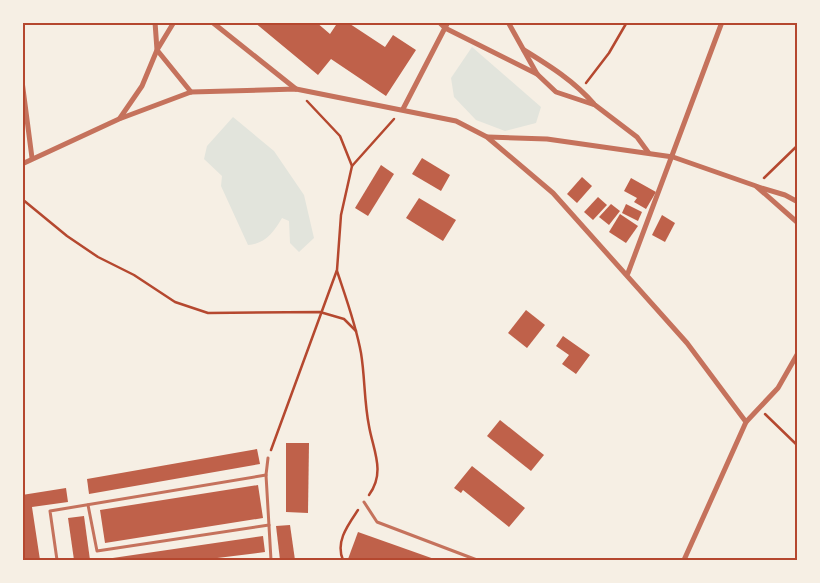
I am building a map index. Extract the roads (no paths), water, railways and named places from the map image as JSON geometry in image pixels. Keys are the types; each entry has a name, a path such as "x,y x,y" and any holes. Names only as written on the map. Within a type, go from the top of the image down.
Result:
{"street":[{"path":"155,22 157,50 191,92"},
{"path":"119,119 142,86 157,50 174,22"},
{"path":"212,22 296,89"},
{"path":"439,22 445,28 537,74 556,92 595,105"},
{"path":"403,109 448,22"},
{"path":"508,22 537,74"},
{"path":"628,274 722,22"},
{"path":"524,50 555,69 581,89 595,105 637,137 648,152"},
{"path":"22,81 32,158"},
{"path":"22,164 119,119 191,92 296,89 456,121 487,137 553,193 628,274 687,343 746,422"},
{"path":"487,137 546,138 673,157 785,195 798,202"},
{"path":"756,186 798,223"},
{"path":"684,560 746,422 778,388 798,353"}],"lane":[{"path":"268,458 266,475 271,560"},
{"path":"57,560 50,511 266,475"},
{"path":"364,502 377,522 477,560"},
{"path":"88,505 97,551 269,525"}]}
